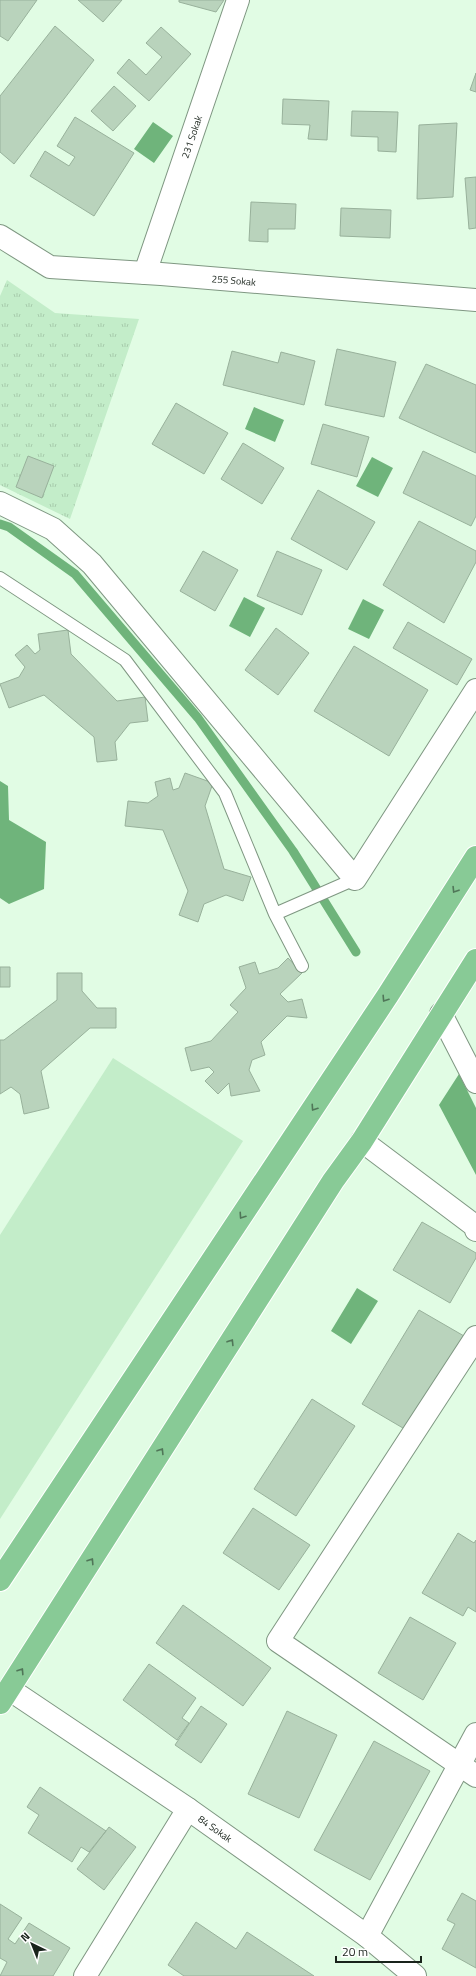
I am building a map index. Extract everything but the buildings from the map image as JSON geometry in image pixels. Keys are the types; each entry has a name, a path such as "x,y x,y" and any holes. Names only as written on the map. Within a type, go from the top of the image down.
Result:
{"highway":[{"path":"0,1580 388,996 476,857"},
{"path":"5,1696 333,1181 362,1141 476,960"}],"street":[{"name":"231 Sokak","path":"145,273 238,0"},
{"name":"255 Sokak","path":"2,243 50,267 145,273 476,300"},
{"path":"0,503 53,529 92,564 346,882 476,690"},
{"path":"441,1014 476,1082"},
{"path":"362,1141 475,1226 476,1230"},
{"path":"467,1770 278,1641 476,1337"},
{"name":"84 Sokak","path":"5,1696 188,1809 367,1936 415,1976"},
{"path":"367,1936 467,1770 476,1734"},
{"path":"85,1976 188,1809"}],"lane":[{"path":"0,578 125,660 225,793 275,914 302,966"},
{"path":"275,914 346,882"}],"green space":[{"path":"7,280 55,313 139,319 70,519 0,485 0,296"},
{"path":"113,1058 243,1141 0,1519 0,1235"}],"shaded area":[{"path":"153,122 173,136 154,163 134,149"},
{"path":"254,407 284,420 275,442 245,429"},
{"path":"372,457 393,468 378,497 356,486"},
{"path":"244,597 265,608 250,637 229,626"},
{"path":"363,599 384,610 369,639 348,629"},
{"path":"0,781 8,786 9,820 46,842 44,889 9,904 0,898"},
{"path":"459,1074 476,1108 476,1175 439,1105"},
{"path":"357,1288 378,1301 351,1344 331,1331"}],"waterway":[{"path":"0,524 9,527 75,574 198,718 293,851 356,952"}]}
